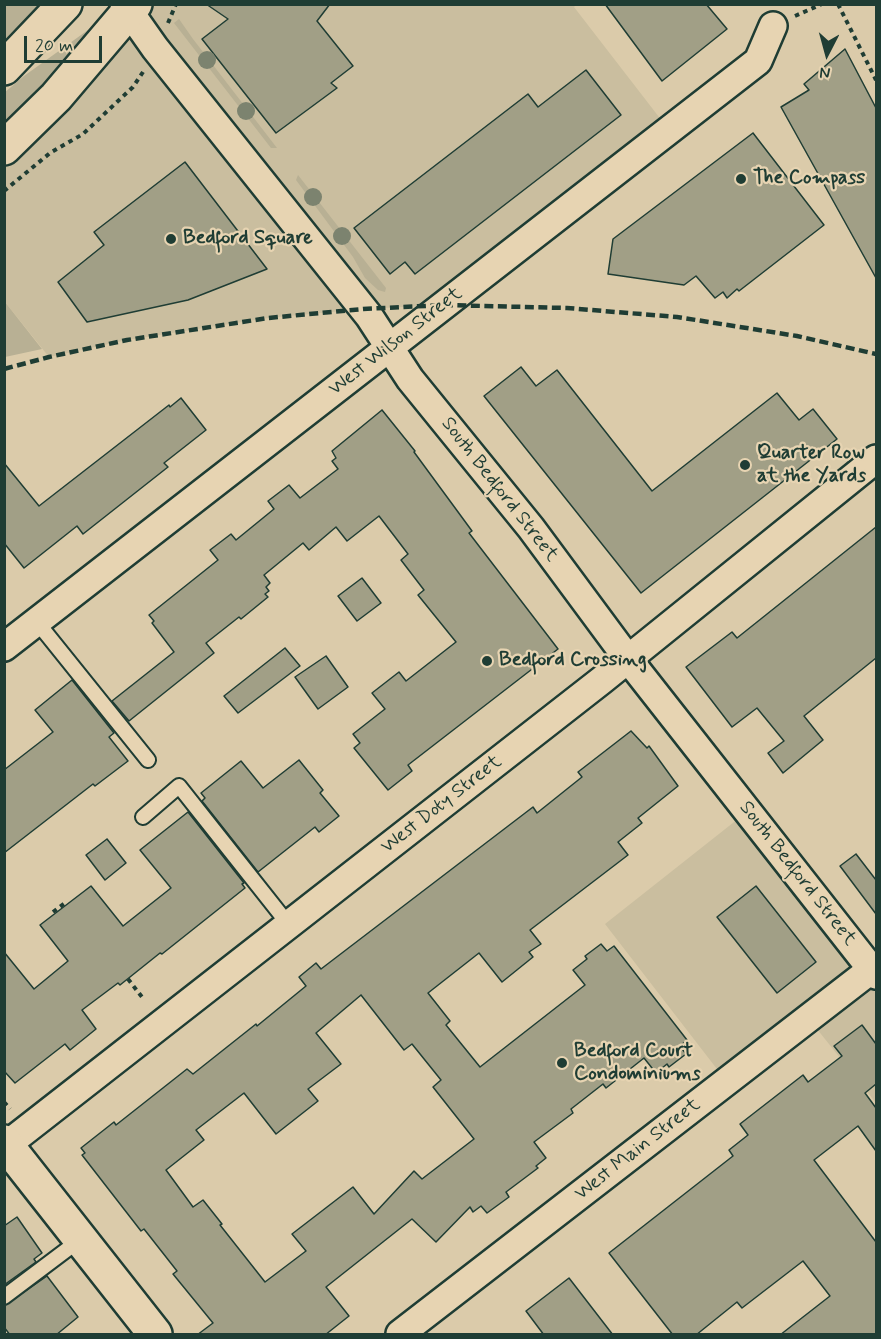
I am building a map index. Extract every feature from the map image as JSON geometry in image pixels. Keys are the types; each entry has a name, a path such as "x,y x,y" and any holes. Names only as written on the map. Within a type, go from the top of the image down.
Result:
{"main road":[{"path":"4,68 65,4"},
{"path":"4,148 56,98 129,7"},
{"path":"5,1145 155,1335"}],"street":[{"name":"South Bedford Street","path":"129,7 155,48 369,316 410,378 531,528 628,659 875,970"},
{"name":"West Wilson Street","path":"4,647 758,61 773,26"},
{"name":"West Doty Street","path":"5,1145 628,659 876,459"},
{"name":"West Main Street","path":"400,1335 875,970"}],"lane":[{"path":"37,622 148,760"},
{"path":"143,817 179,786 289,925"},
{"path":"4,1297 81,1239"}],"path":[{"path":"170,18 176,4"},
{"path":"838,4 876,80"},
{"path":"4,191 50,153 83,134 139,80"},
{"path":"53,912 65,903 67,904"},
{"path":"128,979 142,997"}],"shaded area":[{"path":"5,5 44,5 5,47"},
{"path":"135,5 576,5 574,7 669,130 444,305 363,309 268,318 127,340 49,357 5,302 5,148"},
{"path":"179,19 277,148 271,148 174,23"},
{"path":"88,30 92,34 65,66 5,126 4,93"},
{"path":"298,175 386,288 385,292 378,290 365,278 353,257 296,180"},
{"path":"5,302 42,349 5,357"},
{"path":"748,811 876,966 876,1103 809,1019 727,1082 605,924"}],"building":[{"path":"206,4 330,4 317,21 353,66 331,83 337,88 276,133 202,39 228,19"},
{"path":"605,4 706,4 727,29 662,81"},
{"path":"845,49 876,108 876,278 781,107 809,90 804,84"},
{"path":"586,70 621,115 415,274 405,262 390,274 354,228 528,94 538,107"},
{"name":"The Compass","path":"753,133 824,225 727,298 723,292 715,298 696,276 684,285 608,274 613,239"},
{"name":"Bedford Square","path":"185,162 267,269 188,300 87,322 58,282 104,245 94,232"},
{"name":"Quarter Row at the Yards","path":"521,367 536,386 557,370 652,491 777,393 799,420 813,409 837,439 641,593 484,396"},
{"path":"181,398 206,430 164,463 168,467 83,534 77,526 24,568 4,543 4,463 39,506"},
{"path":"382,410 415,451 472,531 469,533 558,649 408,765 412,771 388,790 354,748 360,743 353,734 385,709 372,693 399,672 406,681 456,642 418,595 424,590 401,560 408,554 379,516 347,541 336,527 309,550 303,543 264,575 270,583 266,587 269,591 265,594 268,597 206,643 214,653 129,721 112,701 174,652 152,623 154,621 149,615 218,560 210,550 231,534 236,540 274,509 268,501 289,485 300,498 338,469 332,461 336,458 332,451"},
{"path":"876,527 876,658 804,716 823,740 783,773 768,753 784,741 757,708 732,727 686,667 732,632 737,638"},
{"path":"362,578 381,603 357,621 338,596"},
{"path":"285,648 300,666 238,713 224,696"},
{"path":"326,656 348,687 318,709 295,677"},
{"path":"72,680 114,733 109,737 128,761 95,786 93,784 4,853 4,770 53,732 35,710"},
{"path":"631,731 647,748 649,746 678,786 638,818 642,823 618,842 628,855 530,930 541,944 529,952 533,957 502,982 479,953 428,993 450,1021 446,1025 480,1067 585,985 573,970 587,959 585,956 601,944 607,951 614,946 687,1040 680,1046 686,1054 669,1067 667,1064 656,1073 644,1058 606,1088 603,1084 571,1109 573,1113 534,1142 546,1158 536,1166 538,1168 506,1192 509,1197 487,1213 481,1206 473,1212 470,1207 436,1242 412,1219 326,1287 349,1316 325,1335 197,1335 213,1323 173,1274 177,1271 144,1229 141,1231 82,1155 85,1153 81,1148 114,1122 116,1125 187,1069 193,1074 256,1024 257,1026 306,986 299,977 316,963 321,969 533,807 537,813 582,777 578,772","holes":["361,995 404,1050 412,1044 441,1080 433,1087 474,1139 422,1179 414,1171 374,1214 353,1187 292,1234 306,1251 265,1282 203,1200 193,1207 166,1170 204,1140 196,1130 244,1093 276,1134 318,1101 308,1089 341,1064 316,1033"]},
{"path":"299,760 323,790 320,793 339,816 319,832 315,827 258,872 202,801 205,798 201,793 241,761 263,788"},
{"path":"188,812 244,883 242,884 245,888 162,954 160,953 120,985 118,983 82,1010 96,1029 70,1050 65,1044 15,1083 4,1071 4,952 34,989 68,961 40,925 91,886 123,926 171,888 140,850"},
{"path":"107,839 126,863 105,880 86,855"},
{"path":"856,854 876,880 876,914 840,866"},
{"path":"756,886 816,962 777,993 717,917"},
{"path":"862,1025 876,1044 876,1084 865,1093 876,1108 876,1151 858,1126 814,1160 876,1242 876,1335 780,1335 830,1296 803,1261 742,1308 737,1302 696,1335 673,1335 609,1253 733,1156 729,1150 748,1135 740,1124 803,1075 808,1082 842,1056 834,1046"},
{"path":"17,1217 42,1253 34,1259 36,1262 4,1285 4,1226"},
{"path":"47,1276 78,1317 56,1335 10,1335 4,1327 4,1306"},
{"path":"569,1278 613,1335 544,1335 526,1311"}],"railway":[{"path":"4,369 127,340 268,318 363,309 444,305 567,308 677,317 797,336 876,354"}],"place":[{"name":"The Compass","path":"741,179"},
{"name":"Bedford Square","path":"171,239"},
{"name":"Quarter Row at the Yards","path":"745,465"},
{"name":"Bedford Crossing","path":"487,661"},
{"name":"Bedford Court Condominiums","path":"562,1063"}]}
